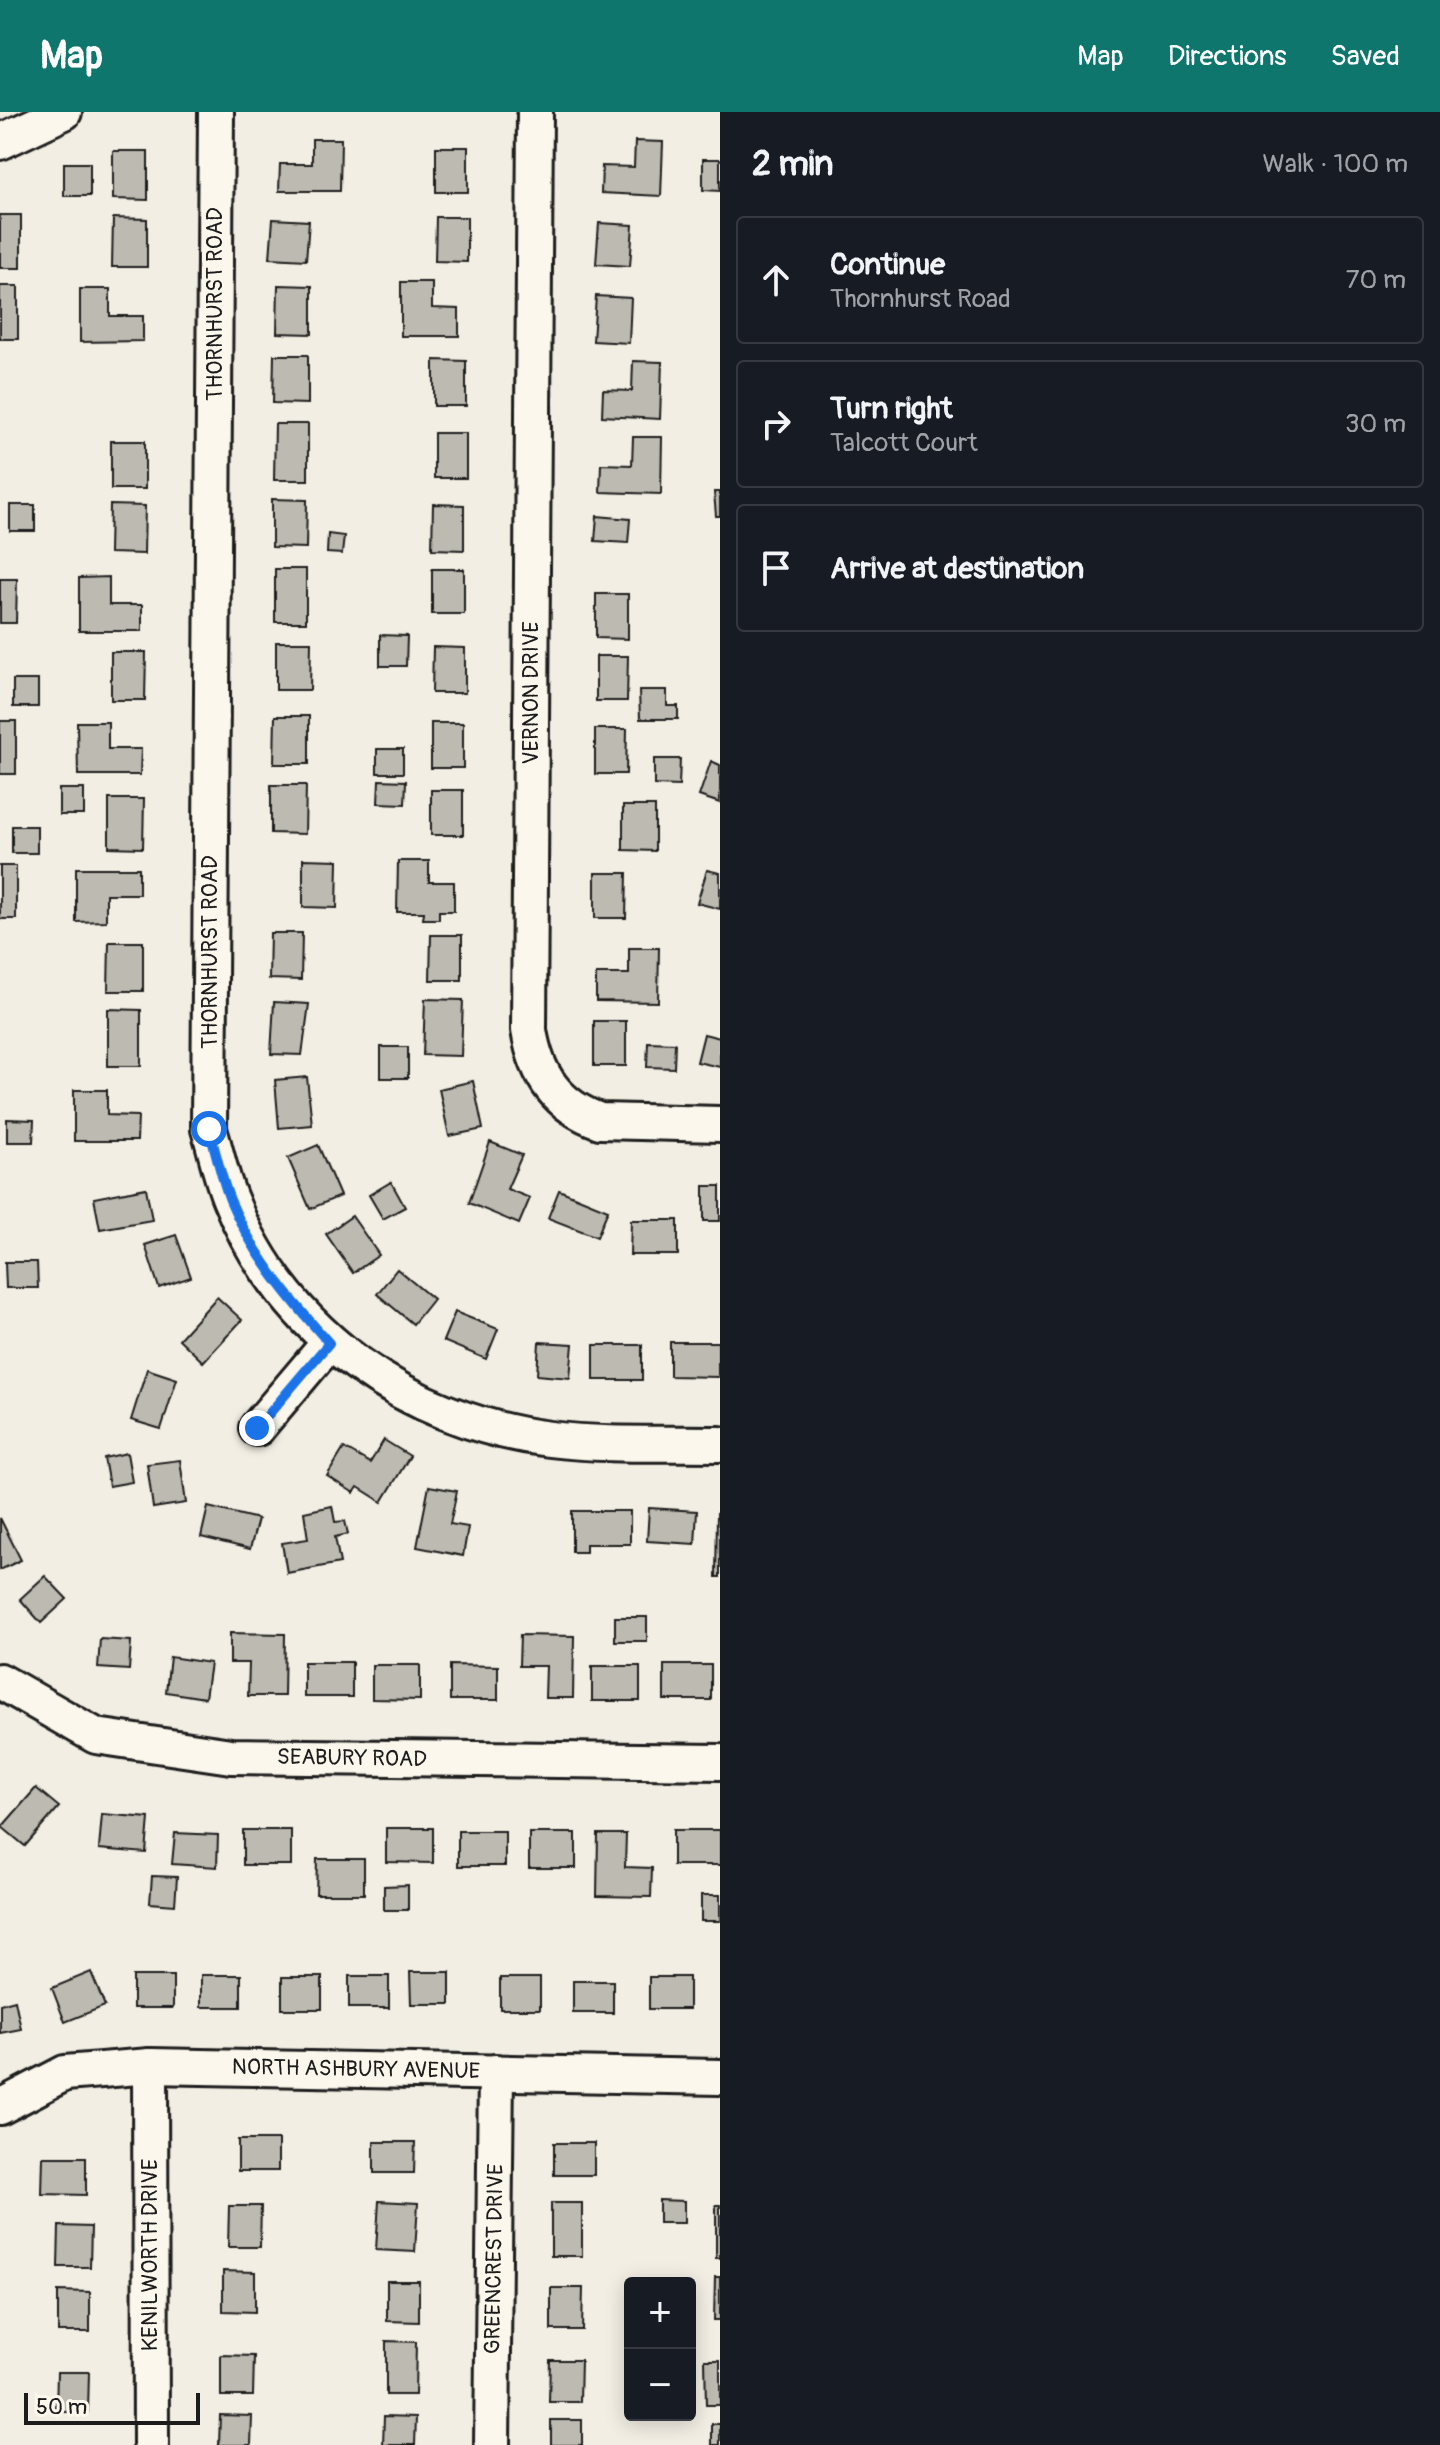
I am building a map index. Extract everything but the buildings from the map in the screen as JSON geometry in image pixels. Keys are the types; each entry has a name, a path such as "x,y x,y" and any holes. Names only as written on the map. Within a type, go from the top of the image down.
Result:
{"street":[{"path":"0,142 64,112"},
{"name":"THORNHURST ROAD","path":"216,112 209,1129 229,1198 244,1229 281,1286 329,1343 391,1388 429,1408 480,1425 551,1439 720,1444"},
{"name":"VERNON DRIVE","path":"535,112 529,1030 532,1050 552,1091 582,1115 600,1121 720,1124"},
{"path":"257,1428 329,1343"},
{"name":"SEABURY ROAD","path":"1,1685 96,1736 231,1756 720,1762"},
{"name":"NORTH ASHBURY AVENUE","path":"0,2107 65,2073 150,2066 720,2077"},
{"name":"KENILWORTH DRIVE","path":"150,2066 151,2445"},
{"name":"GREENCREST DRIVE","path":"492,2445 496,2072"}],"route":[{"path":"209,1129 229,1198 244,1229 281,1286 329,1343 257,1428"}]}
